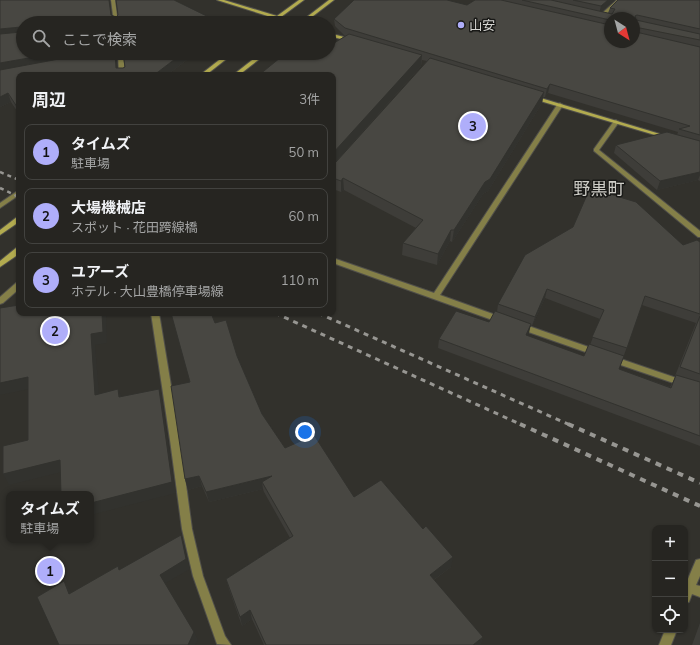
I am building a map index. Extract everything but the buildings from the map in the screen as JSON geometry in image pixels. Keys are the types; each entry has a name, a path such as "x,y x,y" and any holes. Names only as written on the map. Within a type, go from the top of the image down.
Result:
{"street":[{"path":"112,0 115,16"},
{"path":"219,0 271,16"},
{"path":"280,16 302,0"},
{"path":"310,16 332,0"},
{"path":"601,17 620,0"},
{"path":"594,16 604,18"},
{"path":"336,36 359,43"},
{"path":"121,60 122,72"},
{"path":"207,72 222,60"},
{"path":"240,72 255,60"},
{"path":"523,94 672,139"},
{"path":"435,297 560,105"},
{"path":"616,122 596,150 700,235"},
{"path":"0,206 16,194"},
{"path":"0,233 16,221"},
{"path":"0,265 16,252"},
{"path":"336,261 700,389"},
{"path":"0,301 16,288"},
{"path":"155,316 187,529 198,576 221,643"},
{"path":"685,597 700,564"},
{"path":"690,587 700,592"},
{"path":"665,645 670,633"}],"railway":[{"path":"0,172 16,179"},
{"path":"0,188 16,196"},
{"path":"282,316 522,425"},
{"path":"325,316 570,425"},
{"path":"520,424 700,506"},
{"path":"568,424 700,483"}],"place":[{"name":"山安","path":"461,25"},
{"name":"ユアーズ","path":"473,126"},
{"name":"大場機械店","path":"55,331"},
{"name":"タイムズ","path":"50,571"}],"district":[{"name":"野黒町","path":"599,189"}]}
